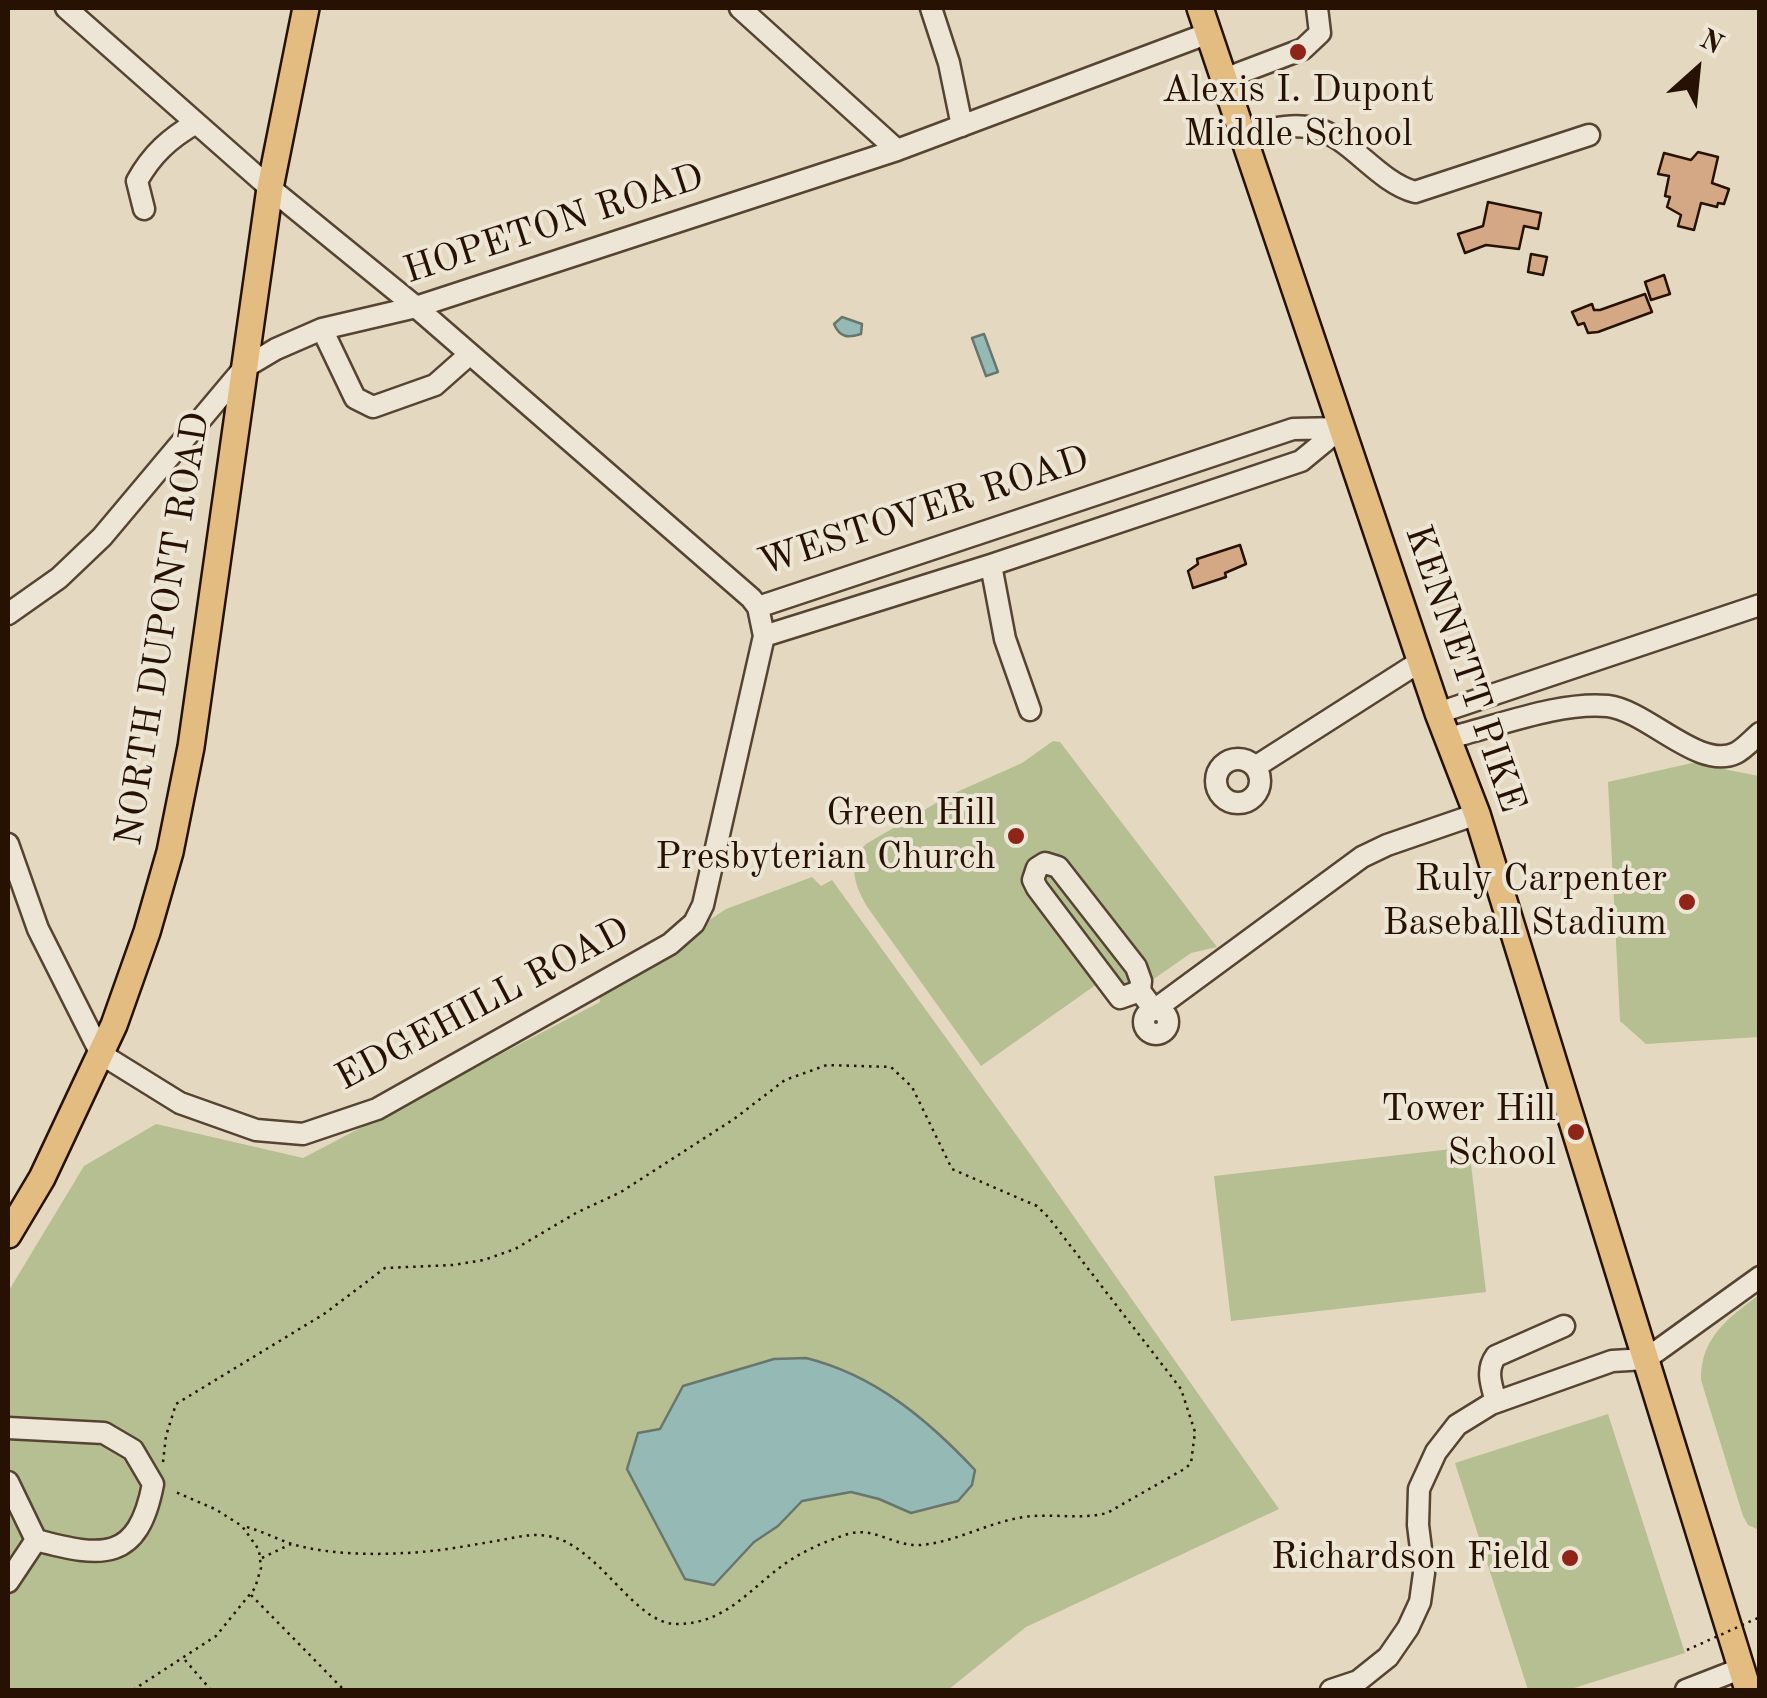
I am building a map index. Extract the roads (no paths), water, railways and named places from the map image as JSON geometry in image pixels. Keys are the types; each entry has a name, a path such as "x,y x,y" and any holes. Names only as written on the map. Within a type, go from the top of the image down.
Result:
{"main road":[{"name":"NORTH DUPONT ROAD","path":"8,1235 42,1178 101,1054 146,932 170,852 184,784 270,188 306,8"},
{"name":"KENNETT PIKE","path":"1200,8 1340,428 1477,814 1744,1680"}],"street":[{"name":"WESTOVER ROAD","path":"66,8 270,188 416,307 758,608 1293,429 1340,428"},
{"path":"740,8 897,150"},
{"path":"931,8 949,63 962,126"},
{"path":"1224,79 1303,49 1320,33 1317,8"},
{"name":"HOPETON ROAD","path":"8,614 59,578 102,536 244,368 276,349 322,329 416,307 897,150 1209,33"},
{"path":"144,209 137,181 148,162 170,138 196,123"},
{"path":"1243,134 1293,126 1315,129 1337,140 1395,185 1415,192 1590,135"},
{"path":"322,329 355,398 373,407 435,384 470,354"},
{"name":"WESTOVER ROAD","path":"764,636 1301,461 1340,428"},
{"path":"991,565 1005,638 1030,710"},
{"path":"1438,713 1760,605"},
{"name":"EDGEHILL ROAD","path":"101,1054 180,1103 256,1130 303,1134 376,1109 670,944 694,923 703,905 764,636 758,608"},
{"path":"1255,767 1421,662"},
{"path":"1448,738 1572,708 1608,706 1638,714 1696,751 1722,758 1738,752 1760,733"},
{"path":"1140,991 1120,998 1038,888 1033,880 1038,868 1045,863 1058,867 1136,967 1140,991 1154,1010 1362,857 1477,814"},
{"path":"8,844 38,928 101,1054"},
{"path":"1331,1690 1358,1680 1388,1657 1408,1628 1420,1602 1424,1573 1419,1489 1426,1471 1457,1425 1496,1402 1612,1361 1646,1358 1760,1277"},
{"path":"1496,1402 1489,1376 1496,1356 1564,1326"},
{"path":"8,1428 104,1433 132,1450 152,1484 148,1509 134,1536 105,1551 74,1550 36,1540 8,1482"},
{"path":"11,1568 36,1540"},
{"path":"1686,1690 1744,1680"}],"water":[{"path":"842,317 862,324 861,334 848,336 839,332 834,324"},
{"path":"984,334 998,372 986,376 972,338"},
{"path":"806,1358 855,1376 919,1417 975,1470 972,1485 958,1501 911,1513 851,1492 802,1501 778,1526 754,1542 714,1585 685,1579 627,1469 638,1433 660,1429 683,1386 774,1359"}],"place":[{"name":"Alexis I. Dupont Middle School","path":"1298,52"},
{"name":"Green Hill Presbyterian Church","path":"1016,836"},
{"name":"Ruly Carpenter Baseball Stadium","path":"1687,902"},
{"name":"Tower Hill School","path":"1576,1132"},
{"name":"Richardson Field","path":"1570,1558"}]}
